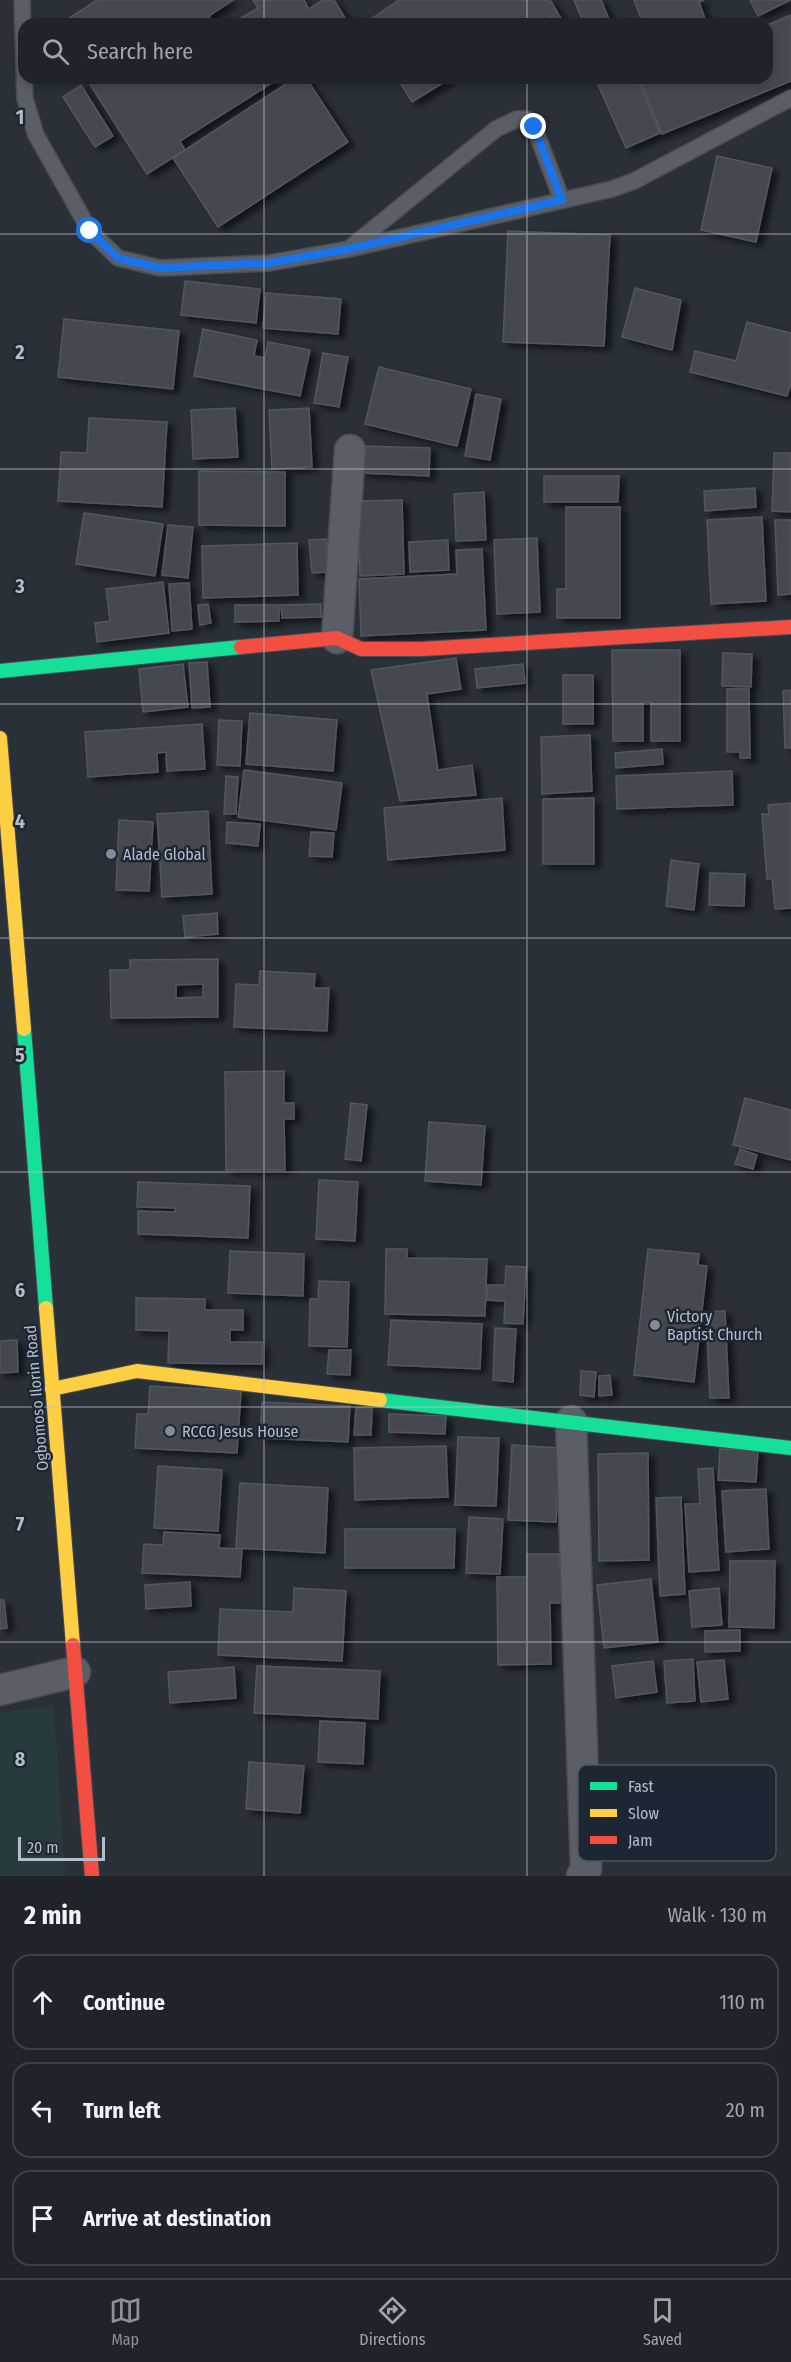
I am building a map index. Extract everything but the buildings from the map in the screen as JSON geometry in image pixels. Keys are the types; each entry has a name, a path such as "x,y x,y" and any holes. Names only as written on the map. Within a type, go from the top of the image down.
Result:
{"main road":[{"path":"0,671 337,638 361,649 422,649 791,627"},
{"name":"Ogbomoso Ilorin Road","path":"0,738 10,1005 52,1389 92,1876"},
{"path":"52,1389 137,1371 791,1448"}],"street":[{"path":"337,638 350,450"},
{"path":"571,1421 583,1765"},
{"path":"0,1690 75,1672"},
{"path":"582,1876 586,1869 586,1861"}],"lane":[{"path":"22,0 23,18"},
{"path":"25,84 25,99 36,135 90,231 118,258 160,268 268,263 349,249 634,181 791,98"},
{"path":"349,249 496,129 517,119 527,119 534,127 562,200"}],"green space":[{"path":"54,1706 65,1876 0,1876 0,1713"}],"traffic: fast":[{"path":"0,671 241,647"},
{"path":"24,1029 46,1308"},
{"path":"380,1400 791,1448"}],"traffic: slow":[{"path":"0,738 24,1029"},
{"path":"46,1308 73,1645"},
{"path":"52,1389 137,1371 380,1400"}],"traffic: jam":[{"path":"241,647 337,638 361,649 422,649 791,627"},
{"path":"73,1645 92,1876"}],"place":[{"name":"Alade Global","path":"111,854"},
{"name":"Victory Baptist Church","path":"655,1325"},
{"name":"RCCG Jesus House","path":"170,1431"}],"route":[{"path":"90,231 118,258 160,268 268,263 349,249 562,200 534,127"}]}
